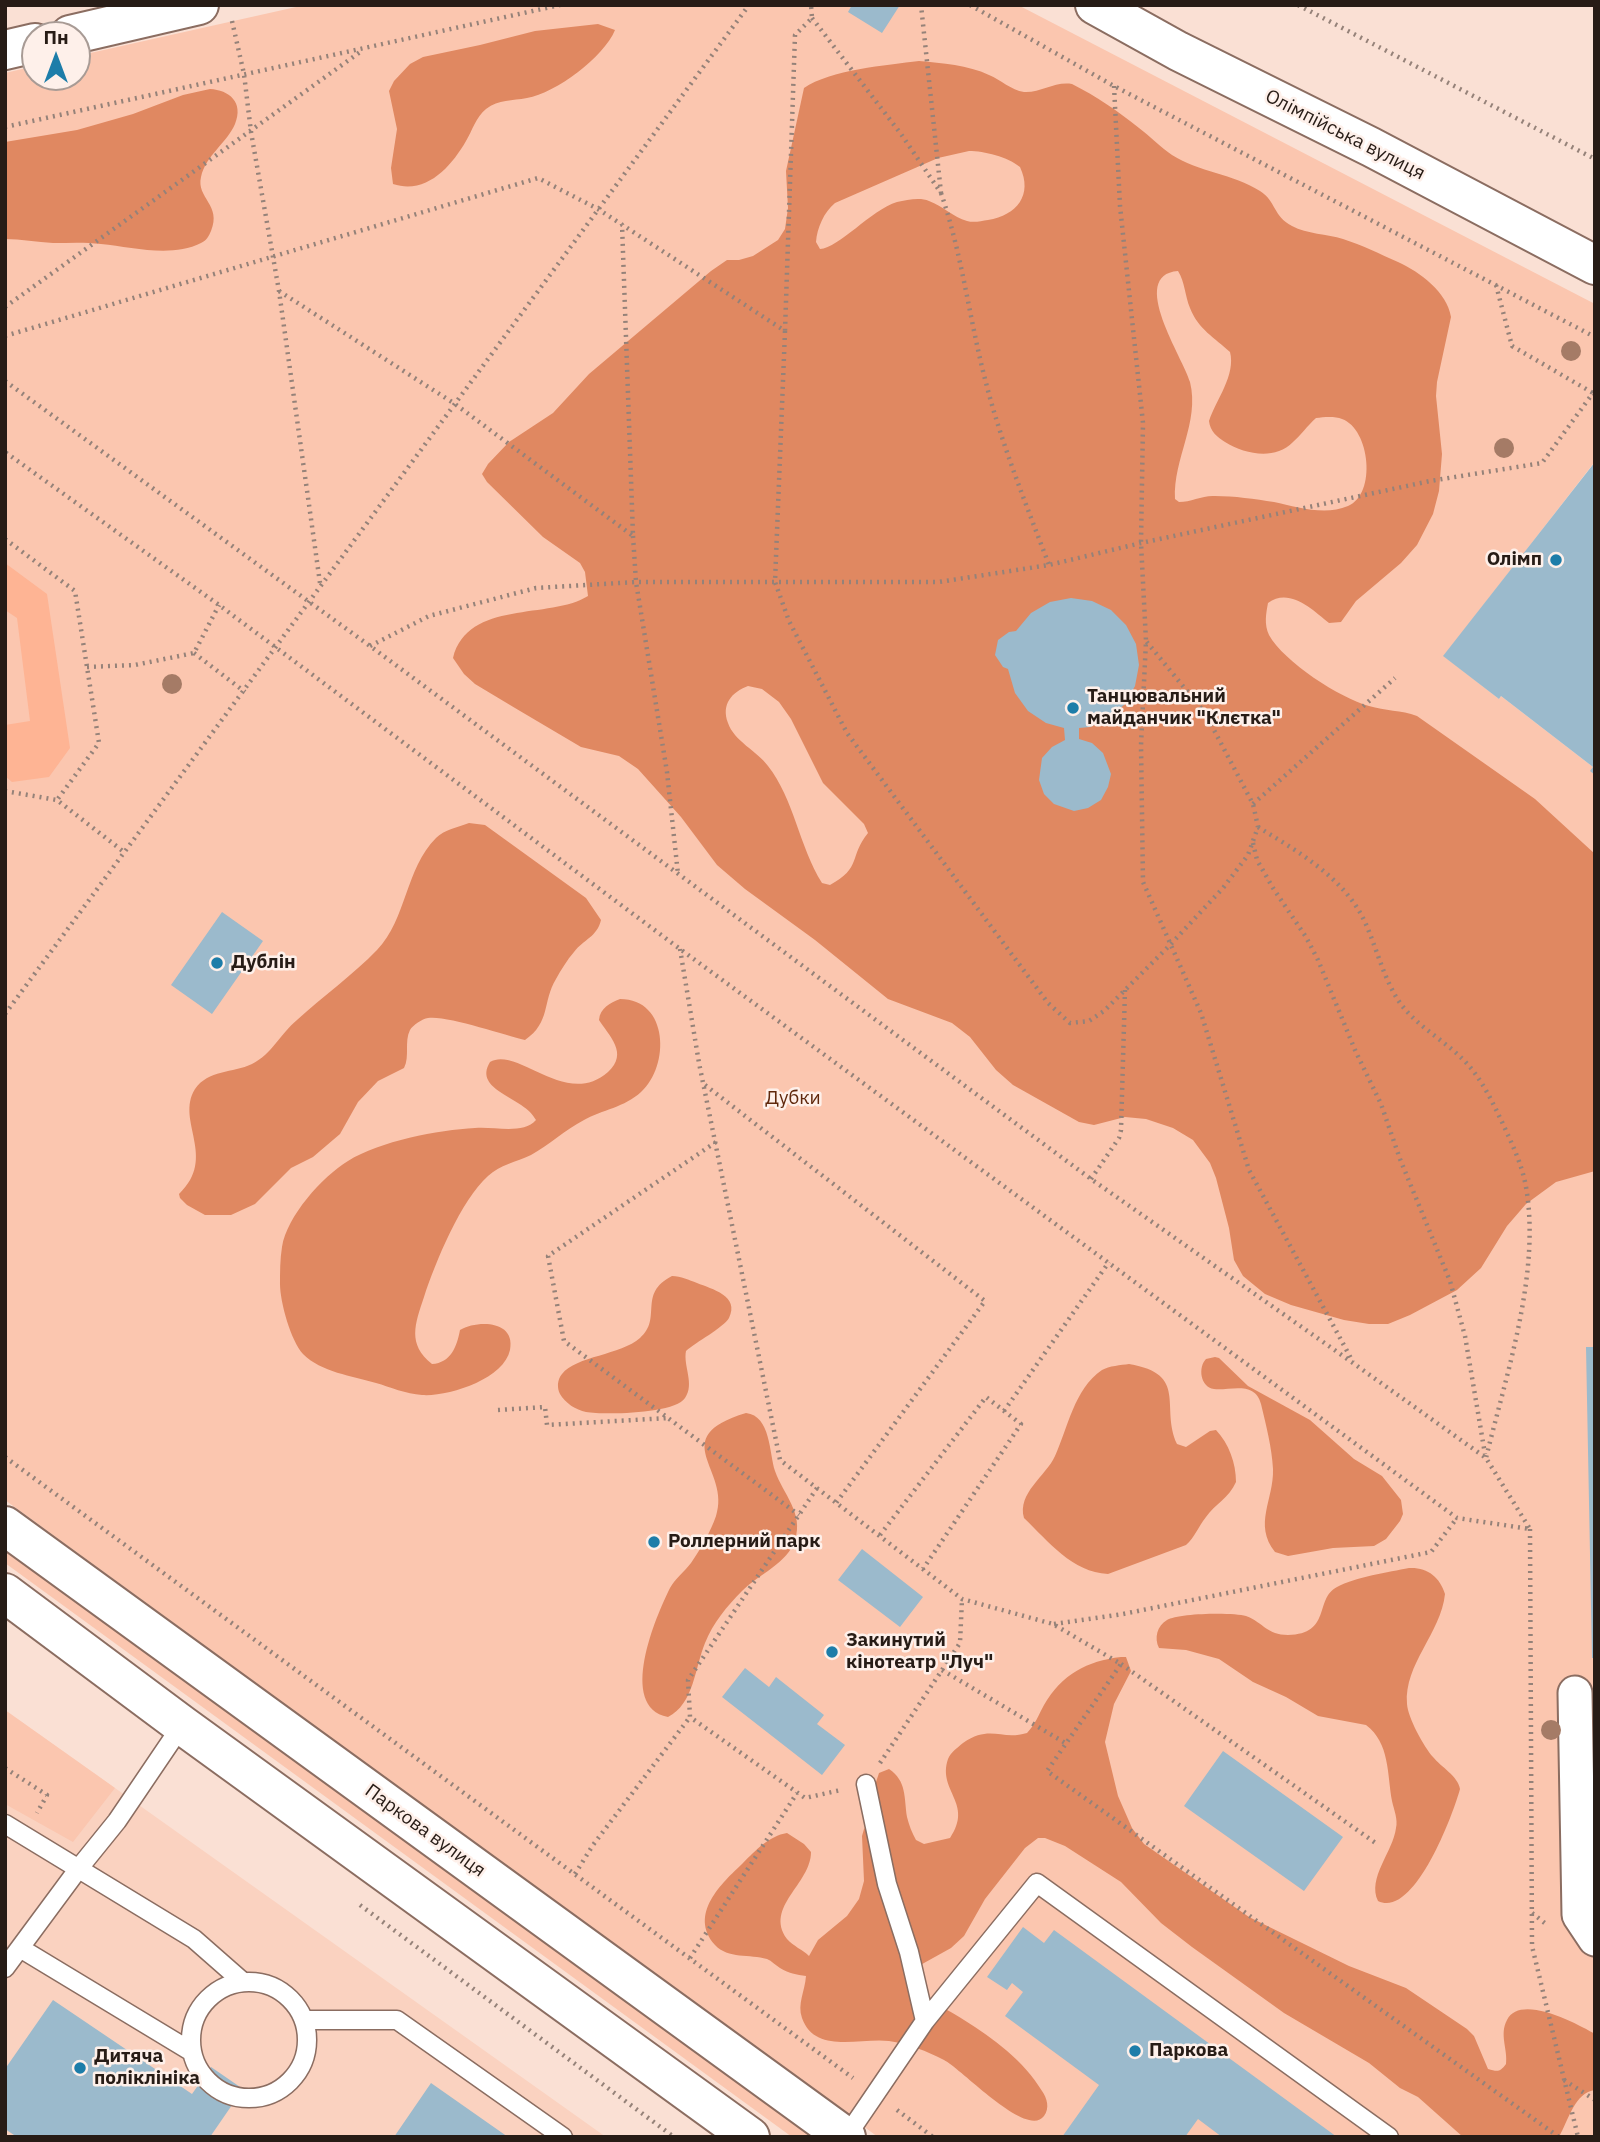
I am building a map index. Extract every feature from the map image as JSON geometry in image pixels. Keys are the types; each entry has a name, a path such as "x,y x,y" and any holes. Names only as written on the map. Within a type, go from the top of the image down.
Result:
{"street":[{"name":"Олімпійська вулиця","path":"1095,5 1178,51 1371,147 1595,265"},
{"path":"91,32 215,11"},
{"name":"Паркова вулиця","path":"5,1526 846,2137"},
{"path":"5,1593 750,2137"},
{"path":"1575,1693 1579,1915 1595,1938"}],"lane":[{"path":"5,1968 117,1821 183,1725"},
{"path":"866,1784 887,1884 909,1952 925,2021"},
{"path":"5,1824 194,1939 243,1982"},
{"path":"846,2137 925,2021 1037,1883 1389,2137"},
{"path":"20,1948 192,2052"},
{"path":"243,1982 262,1983 280,1990 294,2003 304,2020 308,2038 305,2057 296,2074 283,2088 265,2096 246,2098 227,2094 211,2085 199,2069 192,2052 191,2032 197,2014 208,1998 224,1987 243,1982"},
{"path":"304,2020 397,2020 564,2137"}],"path":[{"path":"5,127 560,5"},
{"path":"5,1014 749,5"},
{"path":"811,5 812,18 901,134 941,193"},
{"path":"921,5 941,193 962,264 970,317 1000,432 1049,565"},
{"path":"970,5 1114,86 1595,337"},
{"path":"1298,5 1595,159"},
{"path":"215,11 244,74 251,132 279,291 321,584"},
{"path":"812,18 795,35 775,582 789,621 847,733 1048,1003 1070,1023 1089,1021 1104,1011 1170,945 1223,888 1248,855 1258,827 1253,804 1205,713 1146,641"},
{"path":"5,307 364,49"},
{"path":"1114,86 1120,206 1143,423 1141,543 1146,641 1141,745 1143,882 1201,1013 1249,1170 1353,1363"},
{"path":"5,336 538,178 598,209 785,331"},
{"path":"622,224 636,582 667,772 678,874"},
{"path":"370,646 429,616 536,588 636,582 939,582 1049,565 1430,481 1542,463 1594,392 1512,346 1496,285"},
{"path":"279,291 455,404 633,536"},
{"path":"5,381 370,646 1091,1179 1486,1458"},
{"path":"5,452 276,647 680,949 1457,1518 1530,1530"},
{"path":"5,539 75,592 99,743 57,800"},
{"path":"194,653 219,606"},
{"path":"87,667 135,665 194,653 244,692"},
{"path":"1253,804 1395,678"},
{"path":"5,791 57,800 124,852"},
{"path":"1258,827 1322,869 1349,895 1363,919 1388,983 1402,1005 1470,1067 1492,1099 1519,1159 1526,1187 1529,1218 1526,1288 1486,1458"},
{"path":"1253,843 1258,860 1273,888 1318,960 1355,1050 1381,1104 1400,1159 1450,1281 1465,1336 1486,1458 1530,1530 1532,1946 1578,2137"},
{"path":"680,949 704,1084 780,1460 962,1599 1053,1624 1121,1664 1377,1844"},
{"path":"1091,1179 1119,1138 1121,1130 1125,990"},
{"path":"704,1084 985,1301 836,1503"},
{"path":"716,1142 548,1256 564,1341 799,1515"},
{"path":"1004,1411 1109,1262"},
{"path":"880,1535 986,1397 1021,1424 923,1569"},
{"path":"498,1410 545,1408 547,1425 669,1418"},
{"path":"5,1457 933,2137"},
{"path":"575,1874 593,1845 690,1717 688,1681 817,1488"},
{"path":"1053,1624 1123,1614 1431,1552 1457,1518"},
{"path":"690,1717 805,1798 866,1784 960,1643 962,1599"},
{"path":"1121,1664 1047,1772 1559,2137"},
{"path":"942,1670 1067,1744"},
{"path":"5,1769 47,1795 25,1836"},
{"path":"690,1958 797,1793"},
{"path":"1563,2079 1595,2100"}],"shaded area":[{"path":"598,24 615,30 601,51 578,72 539,95 501,102 486,109 445,169 427,182 416,186 393,184 391,168 397,129 389,91 394,81 410,64 423,57 535,31"},
{"path":"919,61 972,69 1024,92 1072,84 1115,110 1182,161 1260,191 1269,199 1281,218 1292,226 1350,241 1415,271 1438,291 1448,308 1451,317 1436,396 1442,454 1439,491 1433,514 1417,545 1401,563 1356,601 1341,622 1329,623 1300,602 1284,597 1268,603 1266,627 1276,645 1314,678 1357,702 1417,716 1535,799 1595,854 1595,1171 1556,1182 1526,1204 1507,1226 1481,1268 1457,1290 1388,1324 1344,1320 1291,1305 1265,1294 1243,1276 1234,1260 1216,1178 1210,1163 1193,1140 1173,1128 1146,1119 1125,1117 1094,1125 1079,1122 1013,1085 996,1070 970,1037 952,1023 888,999 815,940 745,889 717,865 681,817 638,769 619,756 581,747 475,684 453,658 462,639 475,627 492,619 553,608 588,596 585,572 580,563 543,537 487,482 482,474 488,464 509,442 553,413 589,374 711,271 727,260 753,256 778,240 785,229 788,208 786,171 804,88 843,73","holes":["969,151 996,155 1020,167 1025,186 1023,195 1020,202 1007,214 970,222 925,200 905,200 887,206 836,242 820,249 816,242 820,226 824,216 835,203 938,158","1178,271 1193,315 1207,333 1230,352 1228,378 1209,421 1214,433 1241,450 1268,454 1285,448 1316,418 1342,419 1359,435 1364,448 1366,476 1357,499 1348,506 1330,510 1230,497 1210,496 1179,502 1175,499 1175,484 1192,412 1192,397 1190,382 1158,302 1158,287 1164,276","748,686 762,689 779,702 791,719 823,783 864,824 868,833 851,867 830,885 822,883 814,869 777,779 768,766 735,735 728,723 726,710 729,700"]},
{"path":"210,89 229,95 238,109 235,124 207,162 201,177 202,191 211,208 214,222 204,241 177,250 164,251 95,243 5,239 5,142 77,130 133,114 183,95"},
{"path":"5,563 47,594 70,748 49,777 12,782 5,776 5,725 30,721 17,618 5,610"},
{"path":"469,823 485,825 586,898 601,920 593,934 574,952 560,972 539,1026 525,1040 448,1019 428,1018 420,1021 411,1028 408,1035 404,1068 378,1081 358,1102 340,1134 313,1157 291,1168 255,1204 231,1215 205,1215 187,1205 179,1194 190,1180 195,1166 190,1101 195,1089 207,1078 259,1060 291,1026 368,959 387,938 395,924 426,850 443,833"},
{"path":"620,999 636,1002 648,1010 656,1022 660,1051 650,1081 628,1101 584,1120 531,1155 503,1166 488,1176 468,1200 450,1233 421,1307 416,1325 416,1341 419,1349 432,1364 448,1357 455,1348 460,1330 485,1324 494,1325 507,1333 510,1350 506,1360 497,1370 474,1384 446,1393 422,1395 337,1373 303,1354 290,1331 280,1284 285,1235 307,1198 327,1177 348,1161 392,1142 460,1129 516,1129 530,1125 536,1120 530,1112 488,1080 486,1072 490,1062 501,1059 514,1062 560,1081 576,1084 592,1082 608,1072 617,1058 612,1038 599,1020 603,1009"},
{"path":"672,1276 685,1278 717,1291 731,1304 726,1322 686,1351 689,1387 685,1398 668,1407 623,1413 586,1412 568,1403 558,1389 562,1374 577,1363 622,1348 640,1338 650,1322 655,1290"},
{"path":"1215,1357 1248,1386 1310,1420 1354,1459 1382,1476 1401,1500 1403,1514 1386,1539 1374,1546 1333,1548 1288,1556 1275,1552 1269,1542 1265,1522 1273,1469 1261,1404 1258,1397 1247,1389 1214,1389 1206,1385 1202,1376 1203,1363 1206,1359"},
{"path":"1129,1364 1148,1369 1166,1384 1177,1444 1186,1447 1216,1430 1231,1454 1236,1482 1186,1545 1108,1574 1083,1568 1072,1562 1024,1518 1023,1509 1028,1493 1055,1456 1078,1398 1092,1378 1102,1370"},
{"path":"746,1413 754,1416 765,1428 775,1471 795,1512 795,1540 786,1555 742,1591 721,1615 705,1643 688,1694 677,1711 668,1717 653,1710 645,1697 643,1679 650,1638 670,1588 694,1558 716,1516 719,1499 706,1457 705,1444 709,1433 722,1423"},
{"path":"1409,1568 1422,1569 1432,1574 1445,1594 1437,1622 1411,1675 1408,1710 1425,1746 1456,1780 1460,1789 1440,1841 1418,1880 1405,1895 1392,1902 1378,1901 1375,1892 1378,1874 1394,1837 1396,1821 1386,1760 1374,1732 1366,1725 1318,1716 1253,1682 1219,1659 1186,1650 1159,1648 1157,1636 1167,1620 1206,1614 1246,1616 1275,1633 1302,1633 1317,1623 1326,1599 1337,1587 1362,1578"},
{"path":"1126,1657 1131,1671 1114,1704 1105,1742 1118,1796 1132,1828 1144,1844 1249,1917 1349,1966 1406,1988 1467,2029 1474,2036 1488,2069 1498,2071 1506,2064 1504,2031 1507,2020 1514,2012 1524,2009 1550,2013 1595,2034 1595,2090 1582,2096 1577,2102 1559,2137 1463,2137 1418,2097 1400,2088 1369,2063 1284,2013 1192,1947 1161,1923 1121,1882 1065,1846 1045,1838 1038,1838 1025,1848 985,1899 964,1936 951,1948 915,1968 928,1997 997,2042 1035,2080 1047,2106 1044,2116 1036,2121 1010,2111 953,2066 924,2051 889,2041 840,2042 817,2037 808,2029 801,2013 806,1976 786,1971 767,1959 733,1954 715,1945 705,1922 711,1900 726,1880 758,1849 774,1837 787,1833 811,1852 804,1875 784,1906 781,1927 787,1939 809,1956 818,1940 847,1916 859,1899 864,1881 862,1836 864,1829 880,1812 875,1785 879,1773 889,1769 902,1784 908,1820 916,1840 924,1844 950,1838 958,1815 946,1770 952,1752 973,1737 1027,1733 1051,1694 1067,1677 1086,1666"},
{"path":"5,1710 115,1788 606,2137 5,2137"}],"green space":[{"name":"Дубки","path":"305,5 1018,5 1595,304 1595,465 1593,464 1444,656 1593,767 1595,775 1595,2137 878,2137 5,1500 5,73 21,69 21,91 91,91 91,53"},
{"path":"5,1543 819,2137 792,2137 5,1563"},
{"path":"5,1710 115,1788 73,1842 5,1804"}],"building":[{"path":"852,5 900,5 882,33 848,12"},
{"name":"Олімп","path":"1595,462 1595,775 1590,771 1593,767 1501,696 1499,699 1443,656"},
{"name":"Танцювальний майданчик \"Клєтка\"","path":"1071,598 1092,601 1111,610 1126,625 1136,644 1139,665 1135,686 1125,704 1109,718 1090,727 1079,728 1079,739 1092,743 1103,753 1111,774 1101,800 1088,808 1074,811 1054,804 1044,794 1039,780 1042,758 1052,747 1065,740 1064,728 1046,723 1028,711 1015,693 1008,669 1003,667 995,655 998,640 1009,632 1016,631 1031,613 1050,602"},
{"name":"Дублін","path":"222,912 263,941 212,1014 171,985"},
{"path":"1586,1347 1595,1347 1595,1658 1592,1658"},
{"path":"862,1549 923,1597 900,1627 838,1580"},
{"path":"745,1668 769,1687 776,1677 824,1715 817,1724 845,1745 822,1775 722,1697"},
{"path":"1223,1751 1343,1837 1304,1891 1184,1806"},
{"name":"Паркова","path":"1023,1927 1044,1943 1054,1930 1337,2137 1222,2137 1198,2119 1185,2137 1062,2137 1099,2085 1005,2016 1023,1992 1012,1983 1007,1990 987,1977"},
{"name":"Дитяча поліклініка","path":"53,2000 192,2094 211,2067 243,2089 210,2137 17,2137 5,2129 5,2069"},
{"path":"431,2083 508,2137 394,2137"}],"place":[{"name":"Олімп","path":"1556,560"},
{"name":"Танцювальний майданчик \"Клєтка\"","path":"1073,708"},
{"name":"Дублін","path":"217,963"},
{"name":"Роллерний парк","path":"654,1542"},
{"name":"Закинутий кінотеатр \"Луч\"","path":"832,1652"},
{"name":"Паркова","path":"1135,2051"},
{"name":"Дитяча поліклініка","path":"80,2068"}]}
